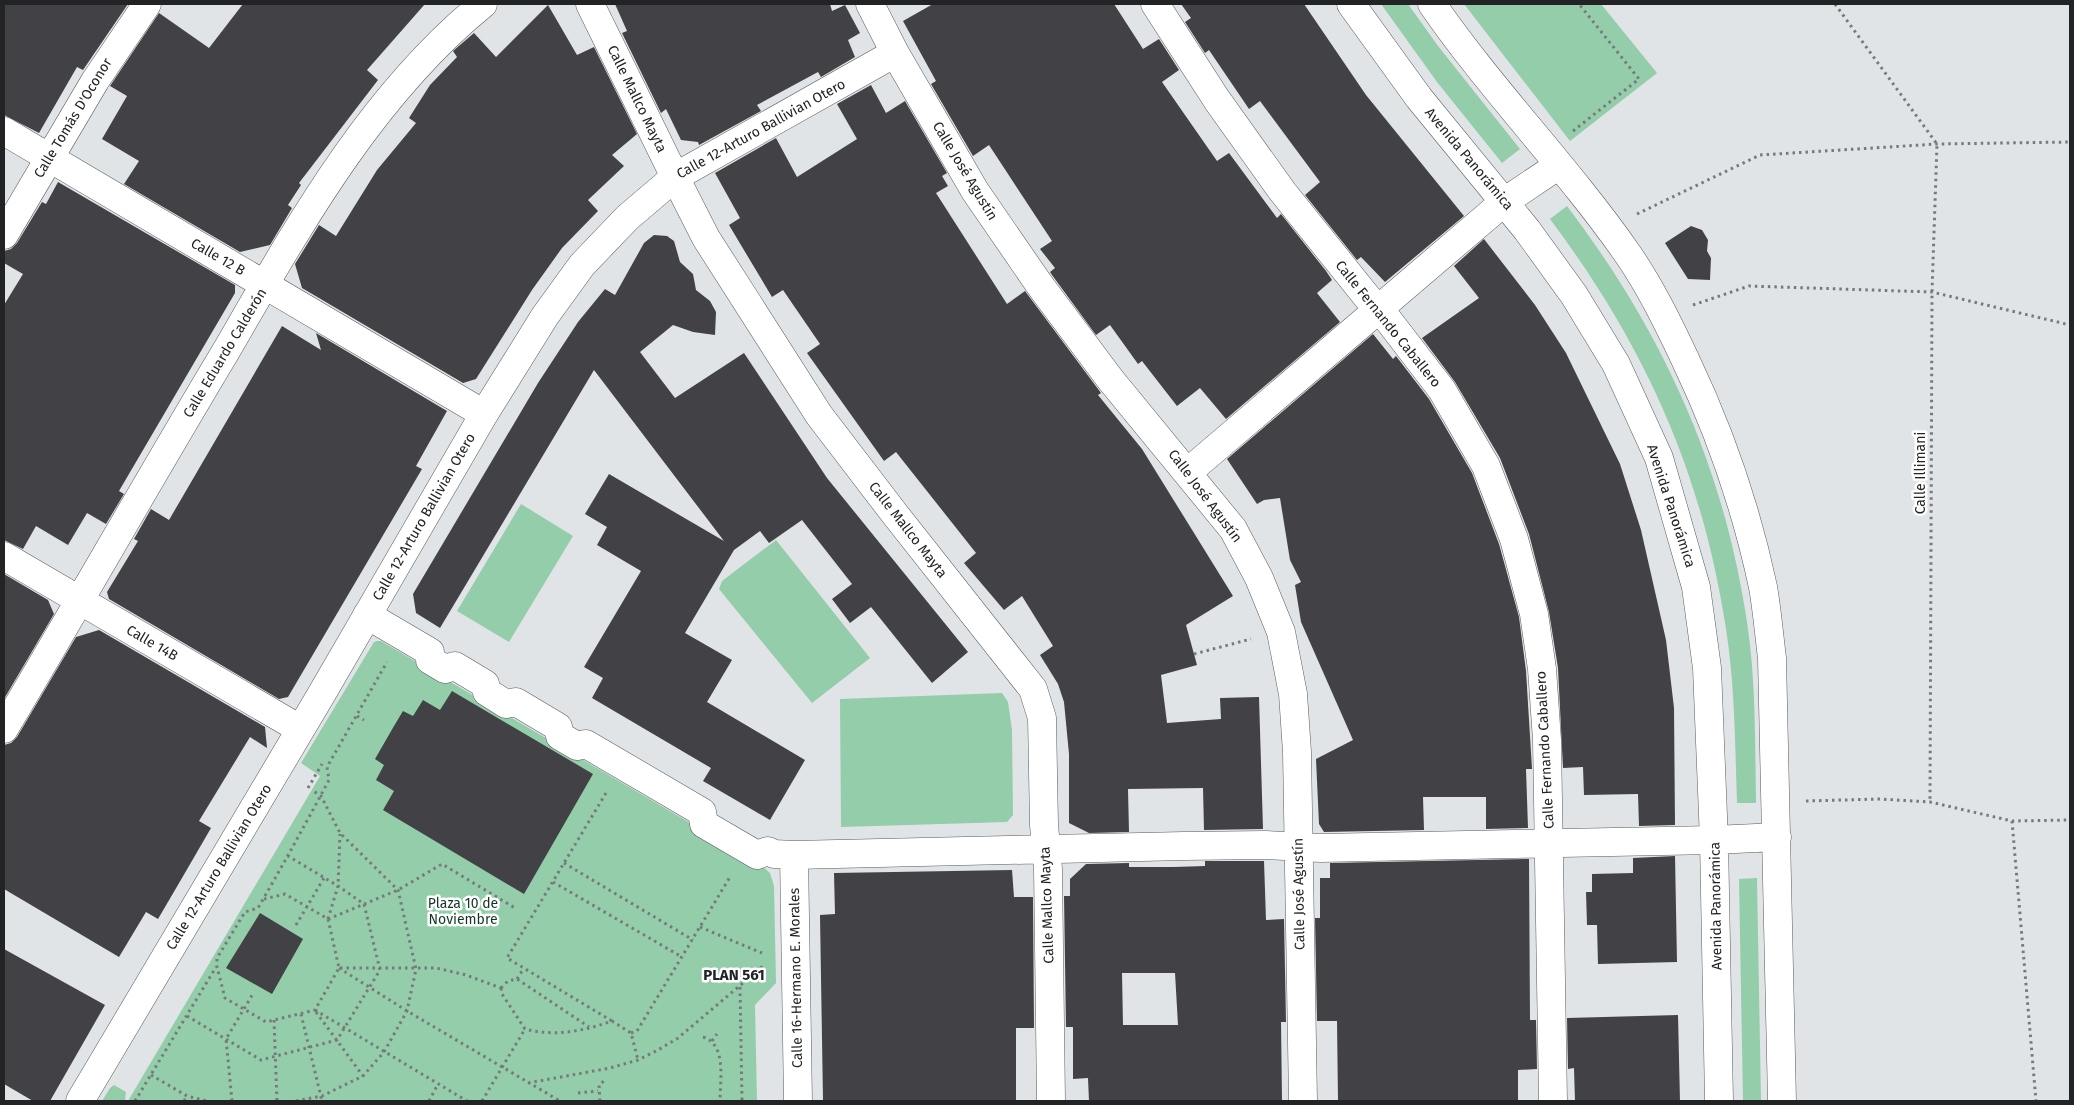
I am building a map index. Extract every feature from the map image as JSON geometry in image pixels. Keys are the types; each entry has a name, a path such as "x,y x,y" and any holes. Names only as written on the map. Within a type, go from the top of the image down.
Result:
{"street":[{"name":"Calle Tomás D'Oconor","path":"4,235 112,54 146,4"},
{"name":"Calle Eduardo Calderón","path":"4,729 265,284 326,185 373,119 434,50 483,4"},
{"name":"Calle Mallco Mayta","path":"590,4 706,238 820,415 894,513 1033,689 1042,718 1051,1101"},
{"name":"Calle José Agustín","path":"870,4 895,53 975,191 1039,284 1110,379 1233,529 1259,578 1281,632 1294,702 1297,752 1303,1101"},
{"name":"Calle Fernando Caballero","path":"1155,4 1217,100 1282,191 1442,390 1486,466 1514,539 1533,610 1542,669 1547,740 1553,1101"},
{"name":"Avenida Panorámica","path":"1351,4 1418,98 1533,237 1574,295 1616,364 1659,458 1697,596 1707,668 1714,840 1719,1101"},
{"path":"1432,4 1498,92 1628,255 1666,318 1711,414 1730,467 1763,588 1770,640 1777,837 1782,1101"},
{"name":"Calle 12-Arturo Ballivian Otero","path":"80,1101 300,730 484,414 545,316 582,265 627,218 675,177 895,53"},
{"name":"Calle 12 B","path":"4,131 484,414"},
{"path":"1188,472 1504,202 1558,165"},
{"name":"Calle 14B","path":"4,556 300,730"},
{"path":"367,614 393,651 430,652 430,660 445,669 455,666 485,684 487,692 506,704 558,727 560,736 576,746 586,744 616,776 702,812 712,809 755,834 766,841 760,855 1265,845 1298,847 1548,844 1777,837"},
{"name":"Calle 16-Hermano E. Morales","path":"760,855 798,1101"}],"path":[{"path":"1570,133 1638,79 1579,4"},
{"path":"1835,4 1937,144"},
{"path":"1635,216 1760,155 1937,144 2070,142"},
{"name":"Calle Illimani","path":"1930,802 1932,292 1937,144"},
{"path":"1685,308 1749,286 1932,292 2070,325"},
{"path":"1194,654 1247,640 1259,639"},
{"path":"340,833 338,886 328,919 339,968 315,1010 266,1022 225,998 217,966 217,958 245,912 258,908 264,899 329,780 328,767 393,651"},
{"path":"357,716 364,720"},
{"path":"296,1101 322,1096 363,1076 384,1052 407,1012 416,969 398,890 384,874 340,833 321,796 310,789 322,764"},
{"path":"616,776 507,958 631,1033 637,1032 700,927 760,855"},
{"path":"1799,801 1880,799 1930,802 2012,821 2070,820"},
{"path":"2012,821 2036,1101"},
{"path":"187,1016 261,1060 337,1040 380,970 364,904 288,856"},
{"path":"564,863 692,940"},
{"path":"328,919 398,890 442,864 515,908"},
{"path":"296,925 324,878"},
{"path":"553,882 682,957"},
{"path":"264,899 285,894 328,919"},
{"path":"528,1083 610,1068 638,1060 678,1038 763,967 762,954 700,927"},
{"path":"135,1101 217,966"},
{"path":"339,968 380,970 436,968 451,971 501,988"},
{"path":"339,968 370,986 407,1012 560,1101"},
{"path":"517,979 524,968"},
{"path":"501,988 508,980 517,979 589,1027"},
{"path":"740,987 742,1101"},
{"path":"501,988 502,994 526,1029 557,1033 612,1021"},
{"path":"232,1101 226,1039 254,992"},
{"path":"315,1010 467,1101"},
{"path":"315,1010 363,1076"},
{"path":"301,1014 322,1101"},
{"path":"274,1020 277,1101"},
{"path":"482,1101 526,1029"},
{"path":"631,1033 638,1060"},
{"path":"712,1041 716,1034"},
{"path":"703,1037 712,1041 719,1050 722,1099"},
{"path":"151,1075 187,1096 207,1101"},
{"path":"600,1101 599,1085 605,1080"},
{"path":"429,1101 438,1084"},
{"path":"578,1093 598,1091"},
{"path":"184,1101 187,1096"}],"green space":[{"path":"1381,4 1408,4 1438,46 1520,149 1502,163 1437,82"},
{"path":"1464,4 1601,4 1657,73 1570,141"},
{"path":"1567,206 1602,254 1633,303 1661,354 1685,405 1706,458 1724,513 1738,570 1751,650 1755,716 1756,803 1737,803 1734,716 1729,650 1715,572 1702,517 1685,464 1665,413 1641,363 1584,267 1550,219"},
{"path":"521,504 573,536 509,642 457,611"},
{"path":"776,540 870,658 812,703 719,589 722,581"},
{"name":"Plaza 10 de Noviembre","path":"381,641 760,864 770,873 774,886 776,983 755,1005 757,1101 128,1101 320,776 301,763 374,642"},
{"path":"1002,693 1008,702 1012,730 1013,815 1007,822 841,827 840,699"},
{"path":"1757,878 1761,1101 1743,1101 1739,879"},
{"path":"114,1085 126,1092 125,1100 128,1101 102,1101"}],"building":[{"path":"4,4 128,4 83,70 77,67 39,133 4,115"},
{"path":"243,4 425,4 367,70 378,80 299,183 301,185 288,205 292,208 270,245 240,252 124,184 139,161 102,139 127,96 110,86 159,13 209,48"},
{"path":"615,4 830,4 832,11 845,5 860,33 848,40 855,57 821,77 818,72 757,105 761,111 699,145 698,142 681,140 666,109 661,113 622,33 627,31"},
{"path":"933,4 1114,4 1143,49 1159,39 1179,70 1162,82 1217,161 1229,153 1277,218 1281,214 1326,271 1332,280 1317,293 1340,322 1226,419 1200,388 1177,406 1142,361 1138,364 1110,325 1096,335 1052,275 1050,272 1055,268 1040,249 1052,241 989,145 973,156 931,84 936,81 903,21"},
{"path":"1181,4 1304,4 1366,95 1464,216 1385,282 1361,257 1357,260 1305,195 1320,182 1260,101 1249,109 1209,50 1205,53 1185,22 1191,18"},
{"path":"548,5 577,55 594,47 637,134 612,155 624,166 588,200 598,211 562,248 532,290 476,379 463,383 302,288 295,264 319,225 336,236 377,170 416,123 409,118 430,85 457,57 453,51 474,33 496,57"},
{"path":"871,85 886,113 905,101 947,173 942,176 948,186 936,193 1007,304 1025,291 1101,393 1098,395 1142,449 1233,596 1186,625 1197,665 1161,675 1167,723 1221,719 1220,698 1259,697 1263,829 1204,830 1203,788 1128,789 1129,832 1089,833 1069,823 1069,754 1064,702 1058,684 1040,655 1053,646 1022,596 1004,610 964,563 976,553 896,452 884,461 807,353 820,344 783,290 772,297 729,225 740,218 715,173 776,138 797,177 857,139 837,104"},
{"path":"58,182 235,285 235,293 119,491 124,494 106,524 87,513 68,545 36,526 23,549 4,540 4,305 23,274 4,263 4,251 11,249 17,243 42,202 46,204"},
{"path":"1691,226 1702,230 1708,240 1707,251 1711,258 1710,280 1688,279 1665,243"},
{"path":"654,235 667,236 674,241 680,262 693,274 696,290 710,301 716,312 715,335 693,332 673,325 640,352 675,398 744,353 827,478 968,652 932,683 871,607 850,623 832,599 852,584 802,520 769,543 760,531 734,550 685,633 732,660 707,702 805,760 770,820 703,781 711,768 592,698 603,678 584,667 641,571 597,545 607,527 585,514 609,474 724,541 594,370 440,628 416,613 413,594 538,383 578,322 605,289 615,295 644,243"},
{"path":"1484,239 1535,305 1566,353 1620,464 1641,530 1666,640 1674,708 1675,825 1639,826 1638,794 1584,795 1583,767 1563,768 1558,668 1549,612 1529,534 1500,458 1455,382 1422,338 1479,298 1454,266"},
{"path":"282,326 321,350 316,333 447,411 416,466 422,469 288,697 279,699 109,599 107,592 138,541 134,539 151,509 169,520"},
{"path":"1373,334 1393,359 1396,356 1429,399 1472,473 1499,544 1519,617 1526,671 1532,769 1526,769 1528,828 1486,829 1486,797 1423,797 1424,830 1324,832 1319,824 1316,759 1353,740 1301,622 1295,585 1301,582 1290,560 1280,498 1264,500 1257,504 1227,459"},
{"path":"4,574 48,600 54,614 4,699"},
{"path":"99,630 265,727 267,748 250,737 199,821 211,828 158,919 146,912 119,957 4,889 4,745 11,743 17,737 76,637"},
{"path":"452,691 593,774 524,894 383,810 394,791 376,780 384,765 375,759 394,726 403,711 413,716 423,700 440,710"},
{"path":"1675,856 1677,962 1598,964 1597,925 1587,925 1586,892 1592,892 1592,874 1633,873 1633,858"},
{"path":"1529,859 1530,1020 1536,1020 1537,1069 1518,1070 1518,1101 1338,1101 1337,1021 1317,1021 1315,918 1320,918 1320,878 1330,878 1330,863"},
{"path":"1205,861 1264,861 1266,920 1284,919 1286,1022 1281,1022 1282,1101 1089,1101 1088,1078 1073,1079 1073,1027 1066,1027 1064,896 1070,896 1070,879 1086,864 1129,863 1129,867 1205,866","holes":["1122,973 1175,973 1178,1025 1123,1025"]},
{"path":"1012,870 1014,897 1033,897 1034,1028 1016,1028 1016,1101 823,1100 820,915 835,914 834,873"},
{"path":"260,913 303,939 272,994 226,968"},
{"path":"4,949 105,1005 50,1101 33,1101 4,1084"},
{"path":"1678,1015 1680,1101 1575,1101 1574,1068 1568,1069 1567,1018"}],"district":[{"name":"PLAN 561","path":"734,975"}]}
